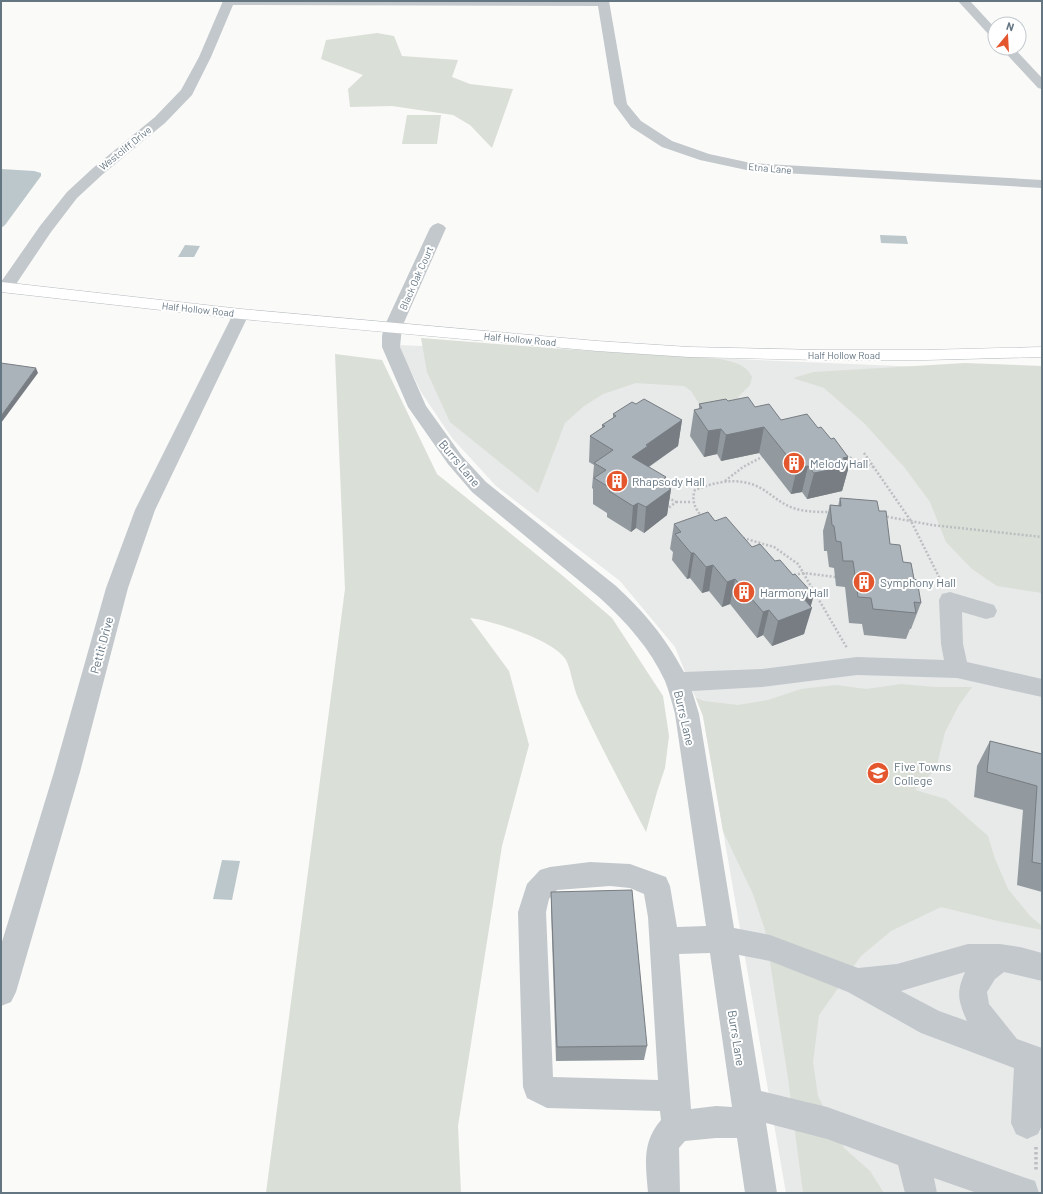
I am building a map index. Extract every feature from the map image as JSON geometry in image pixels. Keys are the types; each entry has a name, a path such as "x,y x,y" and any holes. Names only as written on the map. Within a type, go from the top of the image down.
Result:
{"main road":[{"name":"Half Hollow Road","path":"4,287 241,314 598,346 696,352 762,354 870,355 1042,352"}],"street":[{"path":"229,1 603,2"},
{"name":"Westcliff Drive","path":"4,287 45,229 72,195 98,171 160,120 187,92 205,58 229,1"},
{"path":"964,1 987,26"},
{"name":"Etna Lane","path":"603,2 621,104 636,124 667,144 705,157 751,167 1042,184"},
{"path":"1015,56 1042,85"},
{"name":"Black Oak Court","path":"393,327 438,228"},
{"name":"Pettit Drive","path":"1,992 67,772 117,588 145,510 241,314"},
{"name":"Burrs Lane","path":"393,327 390,336 391,347 417,407 459,465 479,487 494,500 608,592 626,609 649,634 661,652 676,682 687,714 761,1193"},
{"path":"957,669 952,644 950,600 986,611"},
{"path":"676,682 762,678 857,666 957,669 1042,688"},
{"path":"664,1193 662,1155 664,1141 676,1111 662,917 656,886 631,876 605,874 550,878 537,893 532,912 538,1087 547,1092 676,1111 716,1122 749,1115 759,1106 827,1123 1023,1193"},
{"path":"664,941 722,939 770,948 858,982 932,1023 1027,1058"},
{"path":"858,982 897,978 968,958 1000,958 1020,961 1042,967"},
{"path":"1000,958 987,966 978,976 972,990 974,1008 983,1023 1027,1058"},
{"path":"1027,1058 1027,1123"},
{"path":"912,1154 921,1193"}],"path":[{"path":"840,453 874,467"},
{"path":"864,453 911,521 950,600"},
{"path":"725,481 743,467 762,457"},
{"path":"703,519 692,502 692,496 695,490 710,483 725,481 750,484 789,506 800,510 812,512 835,512"},
{"path":"663,494 676,502 692,502"},
{"path":"663,513 676,502"},
{"path":"881,515 940,526 1042,537"},
{"path":"740,537 774,547 798,564 857,666"},
{"path":"788,576 804,573 835,577"}],"shaded area":[{"path":"377,33 394,36 402,56 458,60 452,77 470,84 513,89 492,148 470,125 453,115 392,106 350,107 348,89 363,75 321,59 326,40"},
{"path":"407,115 441,115 437,144 402,144"},
{"path":"1,169 34,171 41,173 41,176 5,225 1,228"},
{"path":"880,235 906,236 908,244 881,243"},
{"path":"185,245 200,246 194,257 178,257"},
{"path":"421,338 720,359 743,366 752,377 750,385 738,397 739,403 700,405 691,391 684,386 636,383 603,394 584,406 565,423 538,493 450,422 427,372"},
{"name":"Five Towns College","path":"398,345 1042,372 1042,1193 786,1193 703,716 675,647 620,581 496,486 452,438 421,392"},
{"path":"335,354 382,360 437,474 563,576 612,618 663,696 669,736 665,768 646,832 603,750 579,700 566,660 549,645 536,639 507,627 470,618 509,671 529,745 502,846 458,1126 461,1193 266,1193 345,589"},
{"path":"965,363 1042,366 1042,593 997,586 972,569 946,542 930,502 905,468 864,423 824,388 793,378 814,372"},
{"path":"901,684 935,687 972,687 959,705 945,732 936,769 915,790 946,799 988,836 995,859 1008,889 1030,916 1042,926 1042,930 941,907 891,931 861,956 819,1015 813,1062 818,1096 844,1148 870,1171 884,1193 803,1193 788,1078 765,930 753,894 723,831 703,716 696,698 704,701 738,705 768,700 801,689 836,685 866,689"},
{"path":"222,860 240,861 232,900 213,899"}],"building":[{"path":"1,363 36,368 1,416"},
{"path":"748,397 755,407 769,404 781,420 807,414 818,428 821,427 831,439 834,438 848,457 843,458 849,466 814,473 808,466 797,468 764,427 726,435 721,429 708,431 694,410 702,408 699,404"},
{"path":"644,399 682,420 646,445 648,446 632,457 666,477 659,482 671,489 646,507 638,503 633,506 609,491 612,489 594,478 606,470 594,463 613,450 590,436 605,426 602,425 616,416 613,414 632,402 636,404"},
{"path":"840,498 877,501 879,511 886,511 890,544 900,545 903,562 911,563 914,579 917,580 921,603 914,602 916,613 873,609 871,598 858,597 853,561 843,561 841,542 836,541 834,526 832,525 830,505 841,506"},
{"path":"708,512 715,521 726,517 752,547 760,544 775,561 780,560 814,595 804,599 812,608 778,621 769,610 763,612 735,579 727,582 713,565 706,567 694,553 691,553 675,534 681,532 674,524"},
{"path":"990,741 1042,754 1042,864 1032,862 1037,786 987,772"},
{"path":"632,890 647,1046 557,1047 551,892"}],"place":[{"name":"Melody Hall","path":"794,463"},
{"name":"Rhapsody Hall","path":"617,481"},
{"name":"Symphony Hall","path":"864,582"},
{"name":"Harmony Hall","path":"744,592"},
{"name":"Five Towns College","path":"878,773"}]}
